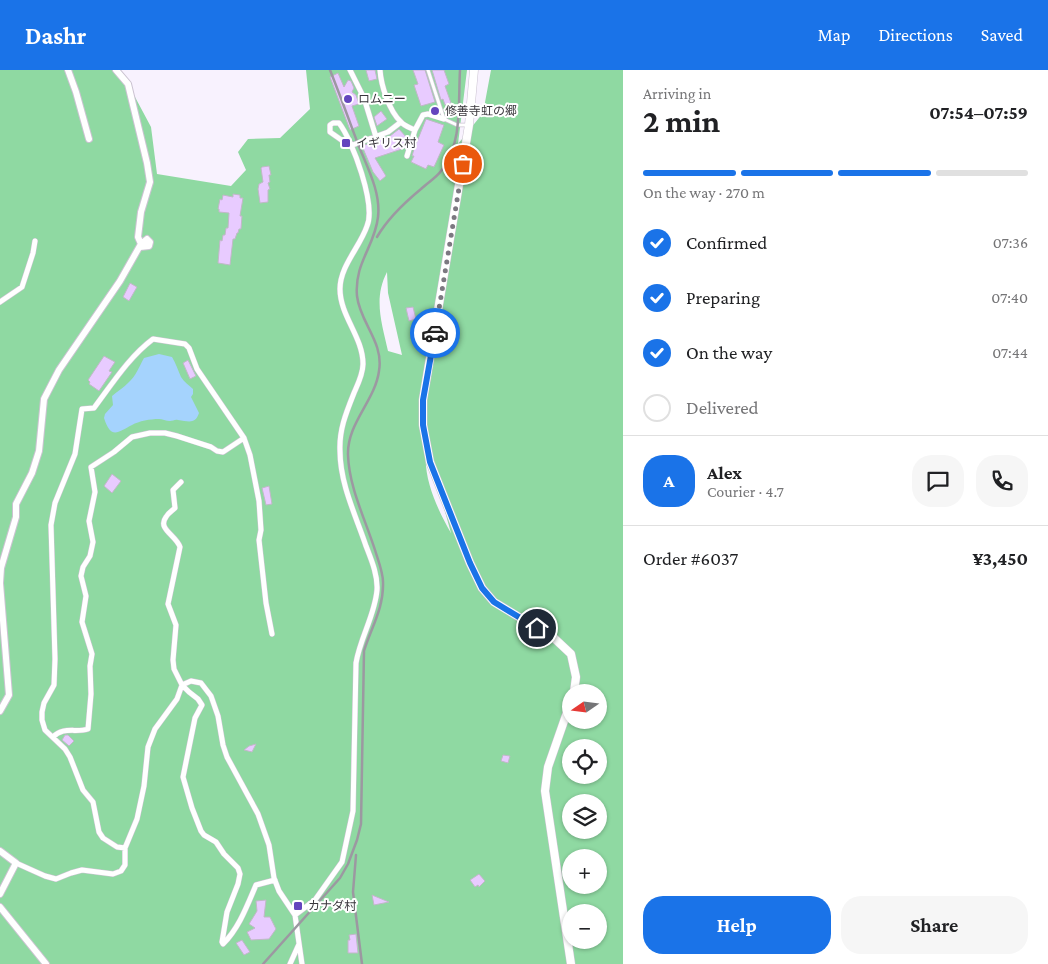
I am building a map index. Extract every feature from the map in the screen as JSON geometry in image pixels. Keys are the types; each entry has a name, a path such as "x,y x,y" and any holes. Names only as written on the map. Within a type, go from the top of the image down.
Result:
{"street":[{"path":"68,70 89,139"},
{"path":"0,711 9,695 0,583 1,568 14,522 16,504 32,473 39,450 44,399 59,370 120,281 141,245 138,237 141,212 150,182 128,84 116,70"},
{"path":"350,70 364,98 376,137"},
{"path":"380,70 381,80 388,101 401,122 415,130"},
{"path":"474,70 469,125 423,400 423,425 426,444 430,462 470,563 482,588 494,602 554,638 571,654 576,676 575,684"},
{"path":"407,156 415,130 423,115 428,114 444,119"},
{"path":"350,146 388,132 401,122"},
{"path":"295,915 315,900 342,862 353,811 356,663 358,649 373,608 377,589 371,559 345,486 340,464 341,427 360,378 363,364 359,344 346,317 340,294 340,286 347,264 368,225 370,213 362,174 350,146 339,123 330,125 330,132 350,146"},
{"path":"0,302 22,288 33,254 35,241"},
{"path":"125,848 117,847 103,838 99,832 93,802 83,790 65,749 45,730 42,712 44,703 54,685 55,659 51,525 55,503 75,454 82,409 94,408 142,347 153,339 185,344 189,348 197,369 244,438 250,455 259,501 260,540 266,603 272,634"},
{"path":"53,737 57,733 68,729 77,732 88,729 92,654 82,622 86,596 81,576 83,567 90,556 93,542 90,522 95,492 91,467 132,437 150,433 165,433 177,436 223,452 244,438"},
{"path":"181,482 173,490 175,508 164,521 164,527 167,532 178,540 180,547 168,604 176,625 173,660 174,669 182,684 202,705 195,718 183,777 187,794 201,831 216,842 224,854 238,868 240,874 226,920 223,944 232,935 246,910 256,885 275,880"},
{"path":"182,684 191,682 201,683 211,696 218,716 223,745 258,814 269,845 275,880 279,891 295,915 302,964"},
{"path":"0,851 16,863 56,880 82,870 113,874 121,871 125,865 125,848 137,819 144,786 148,747 155,729 177,699 182,684"},
{"path":"562,727 548,767 545,791 570,964"},
{"path":"0,894 16,863"},
{"path":"0,907 46,964"},
{"path":"290,964 300,944"}],"lane":[{"path":"428,70 444,119 457,125 469,125"}],"green space":[{"name":"修善寺虹の郷","path":"0,70 118,70 127,82 151,127 157,174 231,186 246,170 238,152 248,139 280,138 310,109 306,70 467,70 458,144 483,113 491,70 623,70 623,964 0,964","holes":["387,272 388,293 402,355 388,351 381,321 380,292","427,447 451,533 428,480"]}],"water":[{"path":"159,354 172,357 181,377 193,389 191,397 199,413 197,417 193,421 159,419 141,421 119,432 112,432 104,418 113,405 112,396 131,380 144,358"}],"building":[{"path":"366,70 375,70 377,79 369,81"},
{"path":"413,70 425,70 435,102 421,106 414,85 418,84"},
{"path":"432,70 444,70 449,84 445,86 451,103 445,105 443,99 441,100"},
{"name":"ロムニー","path":"338,73 344,87 348,80 351,81 354,88 352,92 356,95 359,104 352,106 359,126 350,130 330,77"},
{"path":"381,111 387,119 377,126 374,117"},
{"path":"426,119 444,125 438,142 444,145 434,167 428,165 426,169 411,162"},
{"path":"399,129 408,139 405,148 375,158 386,176 380,181 373,172 362,146 390,136"},
{"path":"269,166 271,175 269,175 270,182 268,183 270,189 268,190 268,202 260,203 258,189 259,184 263,182 261,168"},
{"path":"233,194 240,195 240,198 243,198 240,216 242,216 241,229 239,229 235,239 233,239 230,265 218,263 220,240 222,241 226,228 228,228 229,213 219,212 218,209 223,195 233,197"},
{"path":"130,283 137,287 129,301 123,297"},
{"path":"413,307 416,319 409,321 406,308"},
{"path":"104,356 115,362 109,371 112,372 99,391 89,384 88,380"},
{"path":"188,360 196,376 190,379 183,363"},
{"path":"112,474 121,481 112,493 104,486"},
{"path":"269,486 272,504 266,505 262,488"},
{"path":"65,735 68,735 74,741 69,746 62,740"},
{"path":"256,744 252,752 244,750 249,746"},
{"path":"503,755 510,756 508,763 501,761"},
{"path":"479,874 485,881 479,887 478,885 475,887 470,880"},
{"path":"372,895 389,902 374,905"},
{"path":"266,900 264,917 270,917 276,929 269,939 251,940 247,932 255,928 249,924 257,911 256,901"},
{"path":"356,934 358,953 348,953 349,935"},
{"path":"242,940 250,952 244,955 236,943"}],"railway":[{"path":"263,964 340,878 348,864 357,840 361,824 364,651 379,609 383,591 381,570 354,491 348,455 349,443 356,422 372,392 379,371 378,351 362,315 357,296 359,274 376,227 378,217 377,198 373,180 330,70"},
{"path":"377,237 397,211 437,176 448,160 453,148 458,122 460,70"},
{"path":"356,855 353,892 362,964"}],"way so far":[{"path":"435,333 463,164"}],"place":[{"name":"ロムニー","path":"348,99"},
{"name":"修善寺虹の郷","path":"435,111"},
{"name":"イギリス村","path":"346,143"},
{"name":"カナダ村","path":"298,906"}],"route":[{"path":"435,333 423,400 423,425 430,462 470,563 482,588 494,602 537,628"}]}
